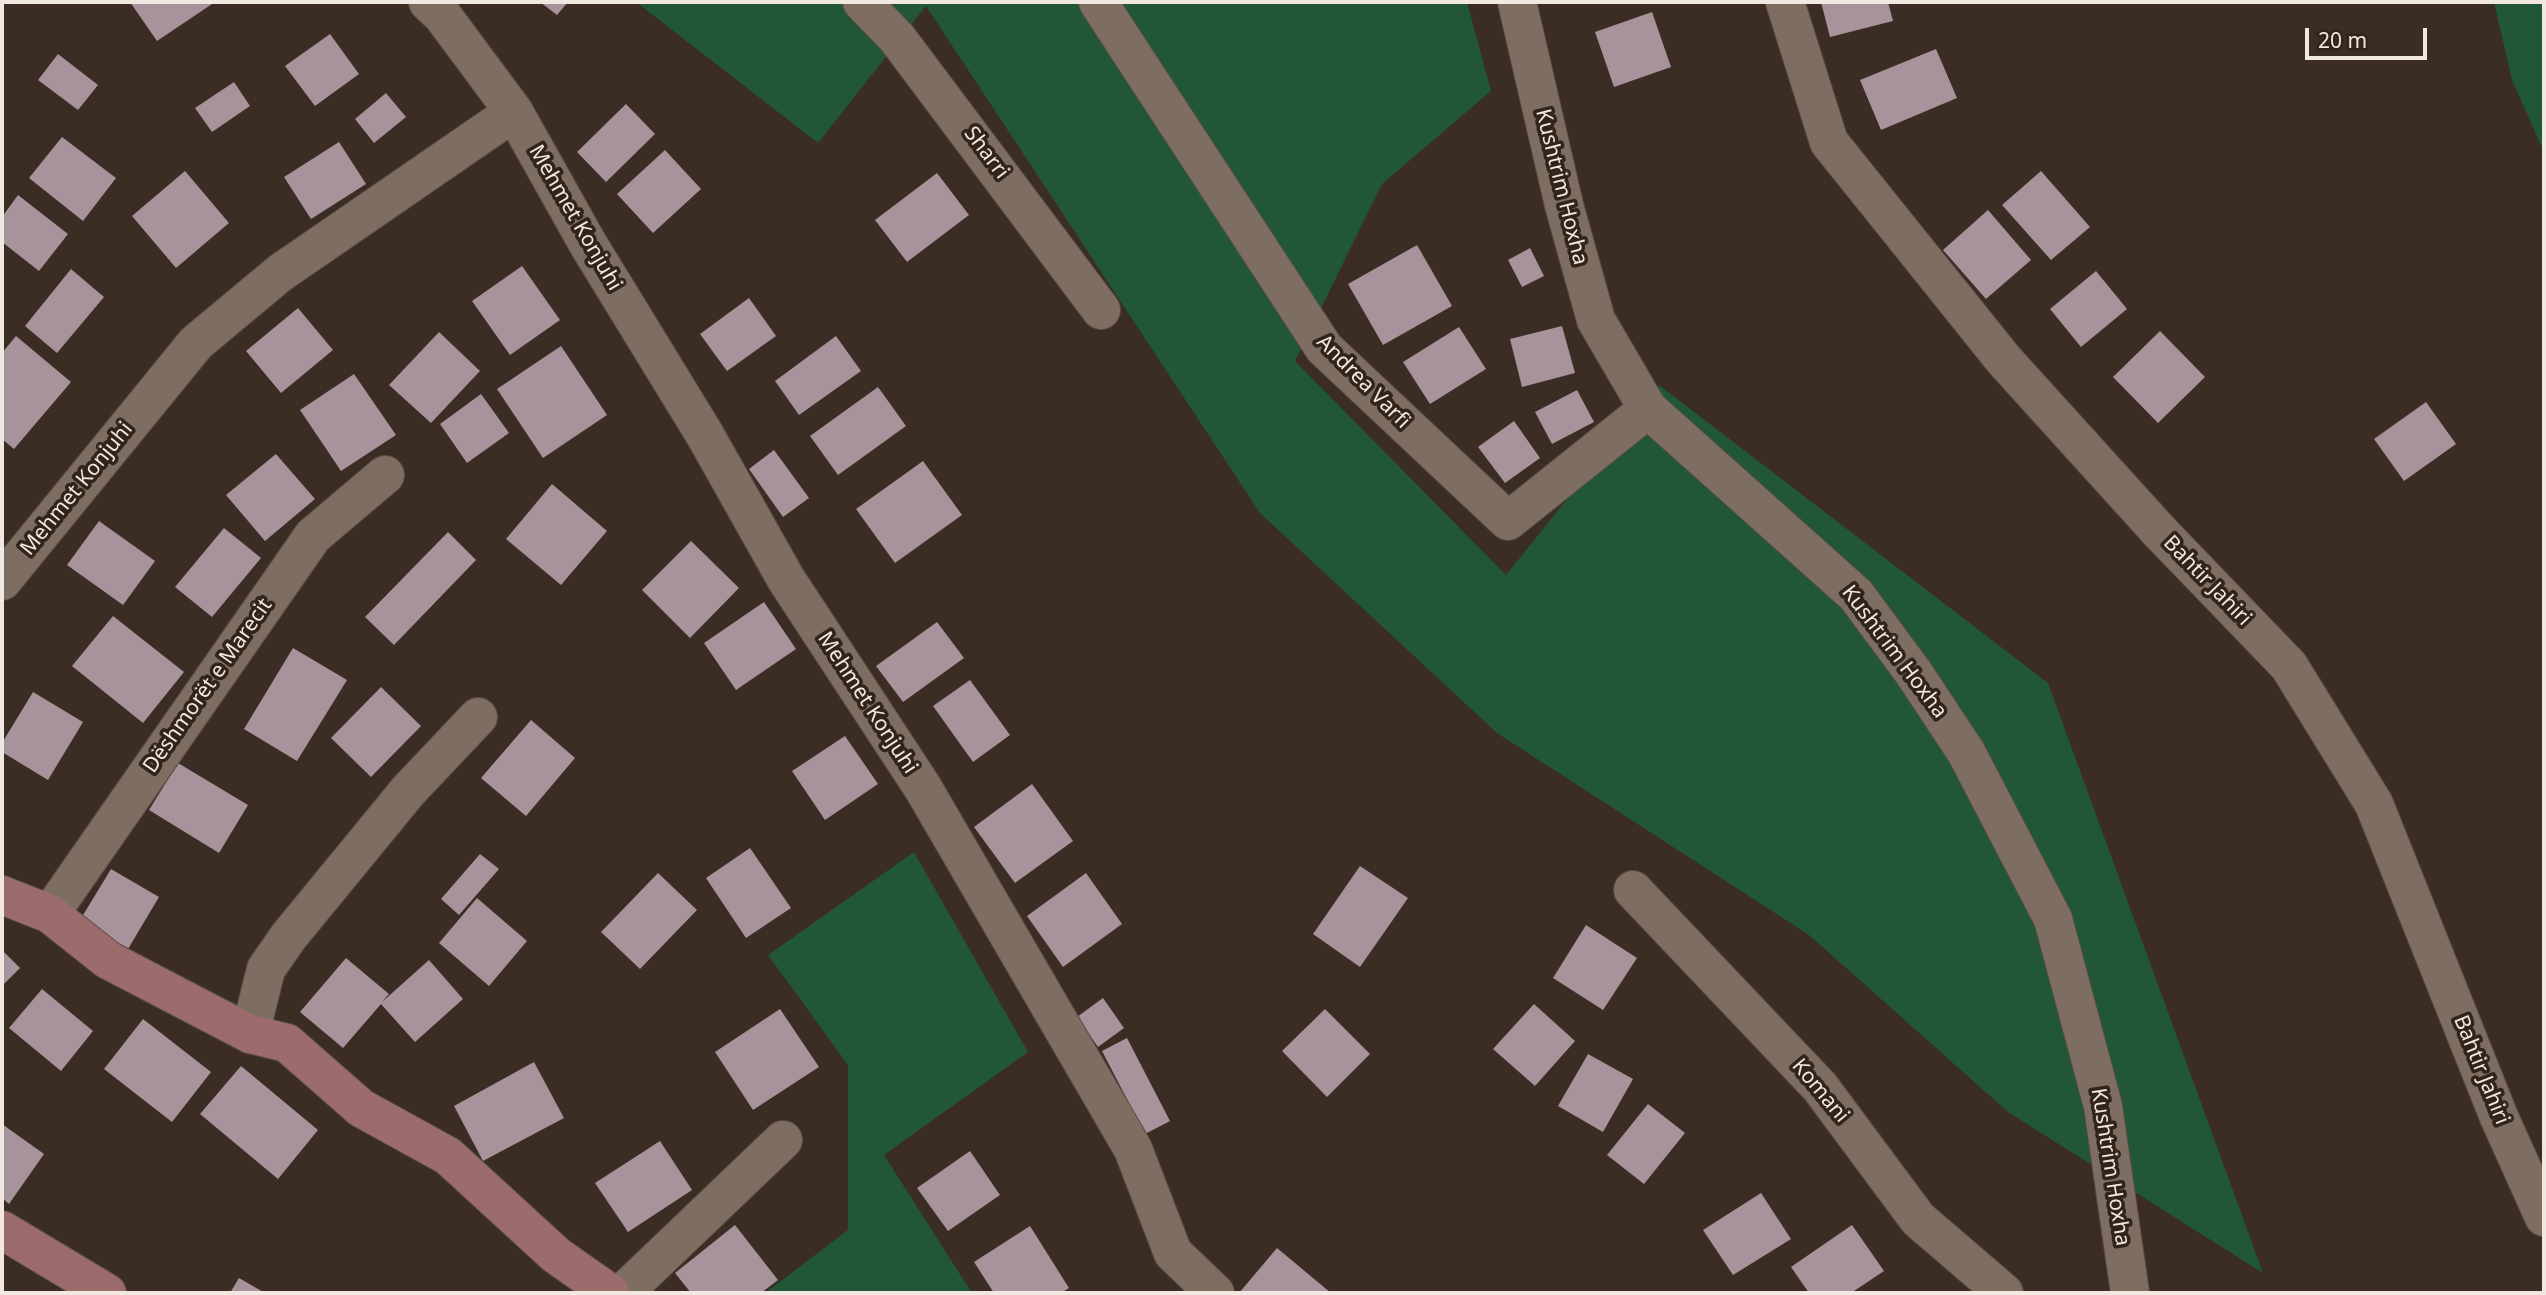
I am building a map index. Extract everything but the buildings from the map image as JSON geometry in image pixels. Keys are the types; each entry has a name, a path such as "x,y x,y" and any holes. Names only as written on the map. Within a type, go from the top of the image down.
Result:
{"street":[{"name":"Mehmet Konjuhi","path":"428,2 442,15 514,112 588,244 705,435 786,579 923,789 1133,1149 1174,1253 1215,1293"},
{"name":"Sharri","path":"862,2 906,48 1101,310"},
{"name":"Andrea Varfi","path":"1098,2 1324,348 1508,521 1648,409"},
{"name":"Kushtrim Hoxha","path":"1517,2 1564,205 1596,320 1648,409 1856,595 1913,672 1966,751 2053,919 2102,1106 2130,1293"},
{"name":"Bahtir Jahiri","path":"1785,2 1829,142 2004,360 2159,531 2289,666 2374,804 2499,1117 2544,1217"},
{"name":"Mehmet Konjuhi","path":"2,581 196,343 280,274 514,112"},
{"name":"Dëshmorët e Marecit","path":"50,914 313,537 385,475"},
{"path":"250,1034 266,969 289,936 408,791 478,717"},
{"name":"Komani","path":"1633,890 1820,1087 1917,1219 2004,1293"},
{"path":"2,895 50,914 108,960 250,1034 287,1043 361,1108 448,1156 556,1255 610,1293"},
{"path":"623,1293 783,1140"},
{"path":"2,1230 107,1293"}],"green space":[{"path":"636,2 1467,2 1491,91 1382,184 1295,361 1506,575 1659,385 2048,683 2263,1273 2008,1112 1809,935 1497,733 1260,513 926,6 818,143"},
{"path":"2494,2 2544,2 2544,152 2512,80"},
{"path":"914,852 1028,1052 884,1155 972,1293 765,1293 848,1230 848,1065 768,955"}]}
